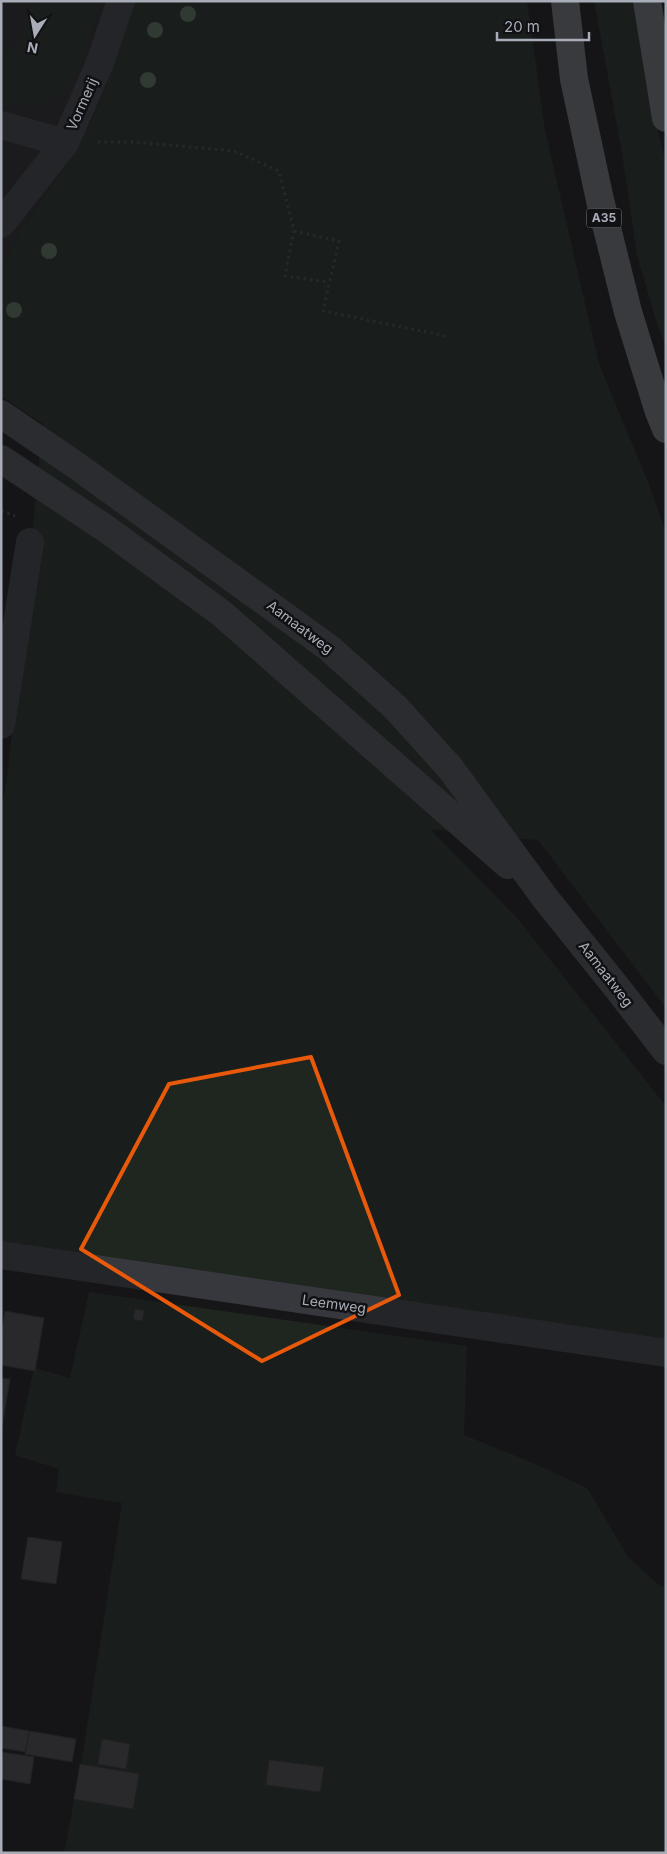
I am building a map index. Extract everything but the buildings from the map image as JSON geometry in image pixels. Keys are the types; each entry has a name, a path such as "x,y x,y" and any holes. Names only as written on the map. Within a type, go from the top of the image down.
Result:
{"highway":[{"name":"A35","path":"565,1 574,79 600,200 628,312 666,429"},
{"path":"647,1 666,118"}],"main road":[{"name":"Aamaatweg","path":"1,414 77,466 329,648 395,707 451,769 545,898 666,1052"},
{"name":"Aamaatweg","path":"1,459 106,528 220,613 545,898"}],"street":[{"name":"Vormerij","path":"1,125 65,143 99,65 120,1"},
{"path":"2,225 65,143"},
{"path":"1,725 30,542"},
{"name":"Leemweg","path":"1,1255 666,1353"}],"path":[{"path":"65,143 134,142 234,151 279,171 294,230 285,276 328,282"},
{"path":"294,230 339,241 328,282 323,311 446,336"}],"highlighted area":[{"path":"311,1057 399,1295 262,1361 81,1249 169,1084"}],"shaded area":[{"path":"1,1 134,1 100,104 70,159 20,232 1,267"},
{"path":"31,1 100,1 81,63 73,79 62,92 48,101 27,106 1,105 1,56 15,45 23,32"},
{"path":"134,1 527,1 545,130 599,364 648,482 666,533 666,1008 538,840 430,829 517,918 666,1106 666,1340 1,1248 1,816 8,770 43,424 1,396 1,267 20,232 70,159 100,104"},
{"path":"594,1 638,1 656,121 666,165 666,347 637,256 622,153"},
{"path":"89,1292 467,1346 464,1435 533,1463 587,1488 628,1557 660,1586 666,1587 666,1853 64,1853 82,1759 122,1503 56,1492 59,1469 15,1455 34,1368 70,1378"}]}
